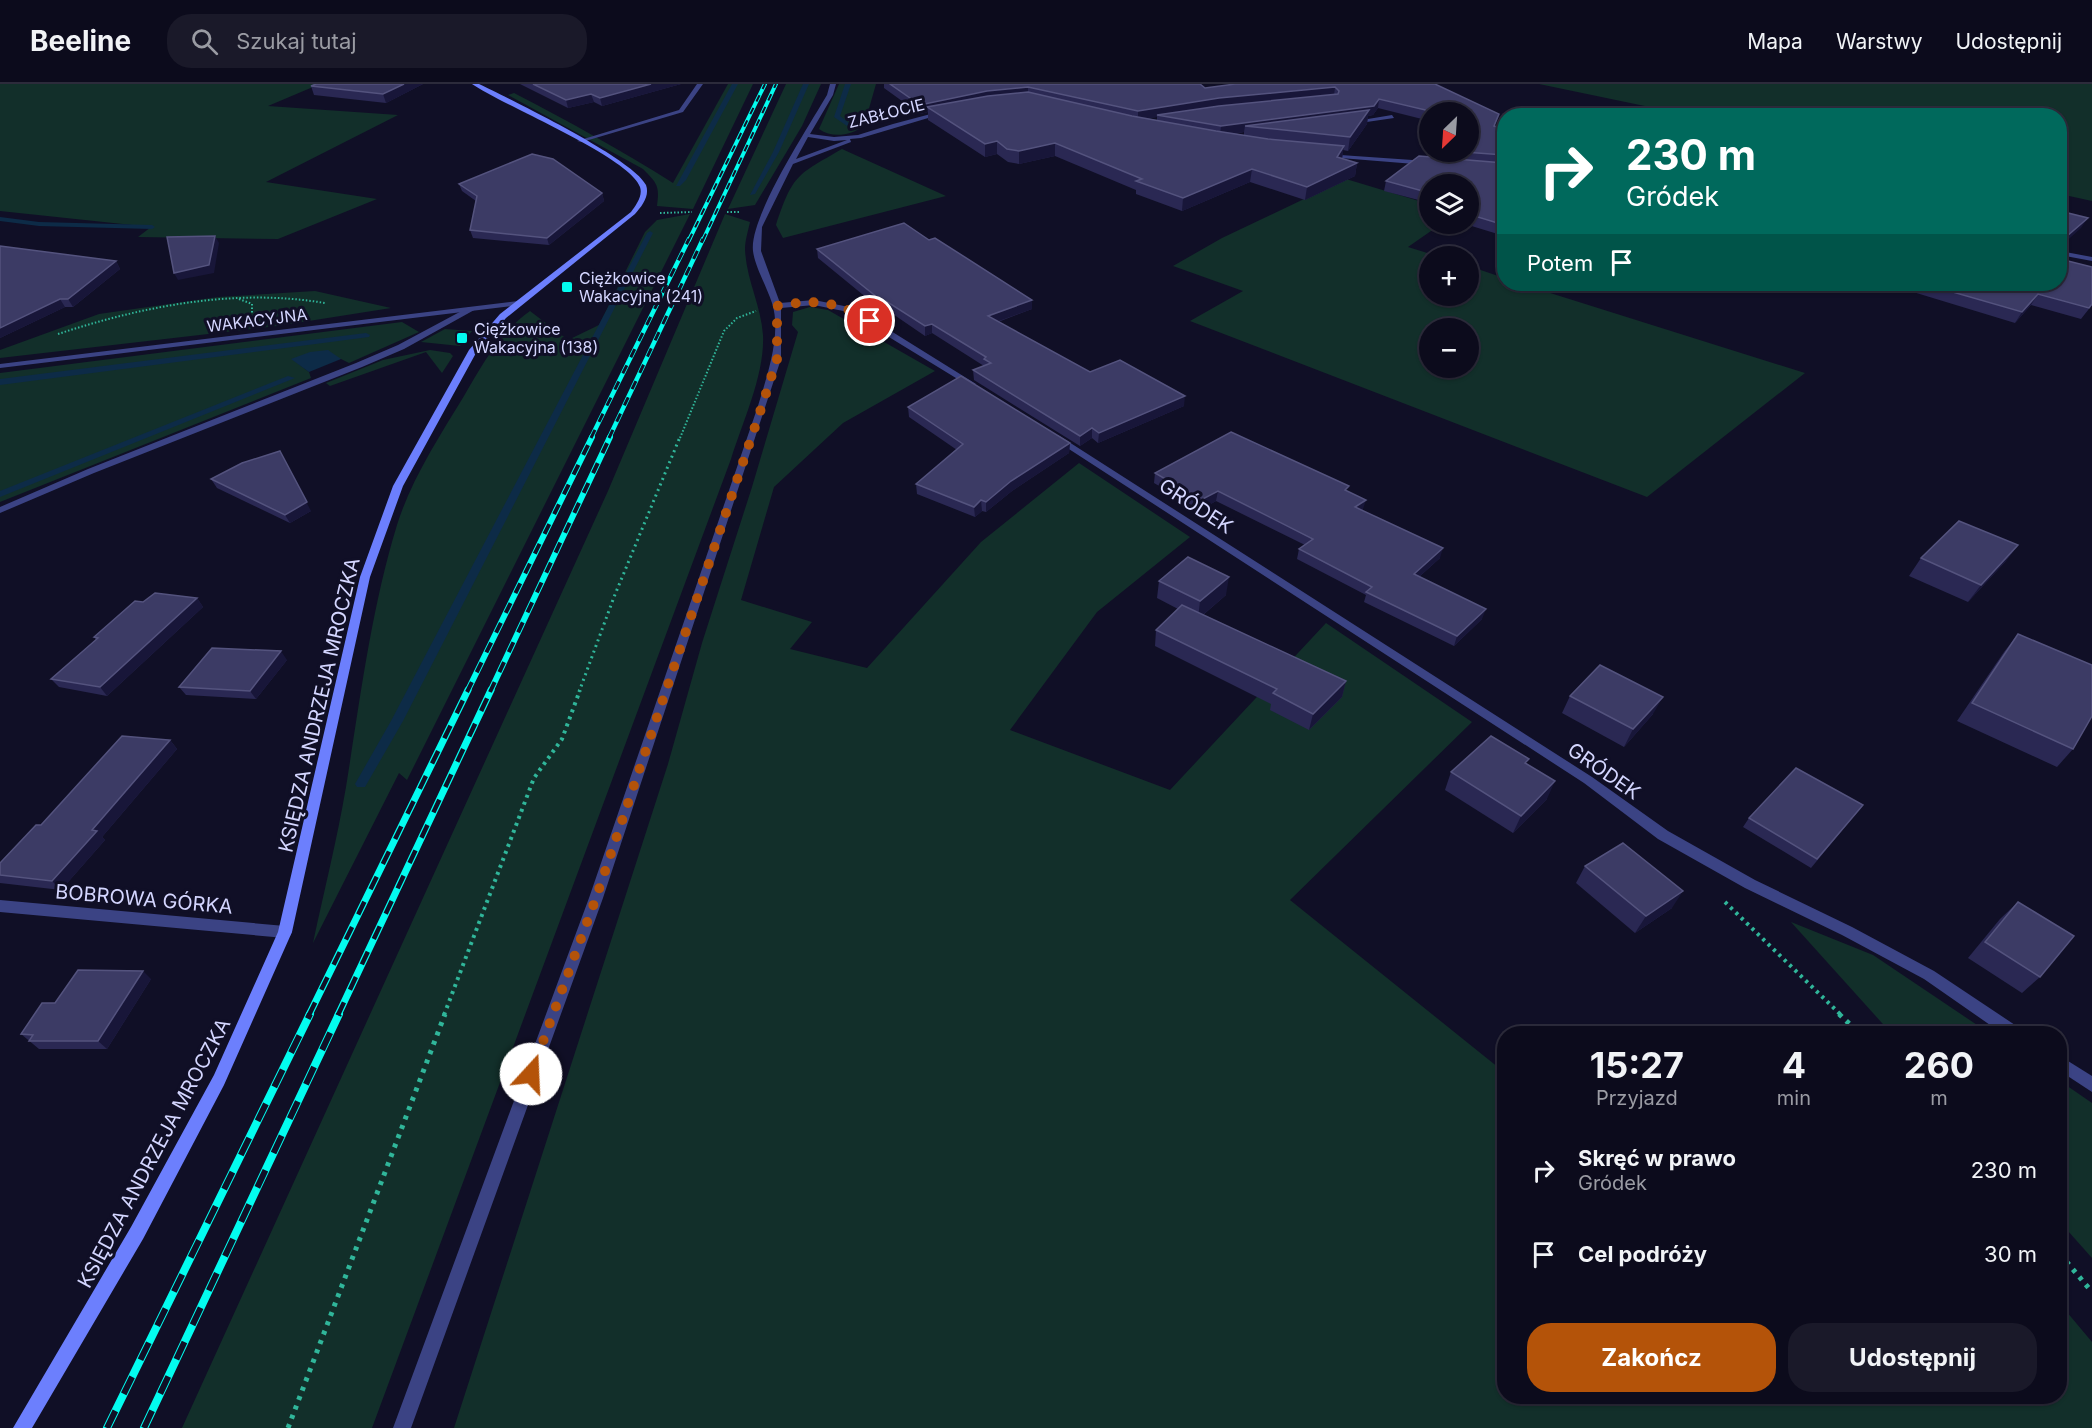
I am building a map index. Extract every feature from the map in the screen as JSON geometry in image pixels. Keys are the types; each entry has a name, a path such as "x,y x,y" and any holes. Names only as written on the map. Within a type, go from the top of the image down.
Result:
{"street":[{"name":"KSIĘDZA ANDRZEJA MROCZKA","path":"22,1428 137,1233 214,1090 285,932 365,577 398,486 472,352 502,316 633,213 643,200 645,192 637,176 616,161 475,84"},
{"path":"580,141 681,111 700,84"},
{"path":"402,1428 596,898 762,406 777,359 777,306 757,251 759,227 764,212 830,95 833,84"},
{"name":"ZABŁOCIE","path":"806,135 834,139 859,137 896,124 946,113"},
{"path":"1344,123 1392,117"},
{"path":"790,164 859,137"},
{"path":"1319,154 1438,164"},
{"path":"2067,254 2092,259"},
{"path":"777,306 804,301 830,303 851,310 977,388"},
{"name":"WAKACYJNA","path":"0,366 518,303"},
{"path":"0,510 91,471 401,347 472,309"},
{"name":"GRÓDEK","path":"1045,431 1588,780 1663,835 1750,884 1847,931 1929,975 2004,1026"},
{"name":"BOBROWA GÓRKA","path":"0,906 285,932"},
{"path":"2067,1068 2092,1084"}],"path":[{"path":"58,334 116,317 180,305 237,298 280,296 330,304"},
{"path":"288,1428 534,778 562,739 614,597 724,331 737,318 777,306"},
{"path":"1719,894 1852,1026"},
{"path":"2067,1262 2092,1292"}],"green space":[{"path":"0,84 320,84 268,106 398,115 266,182 377,199 278,239 138,237 151,227 0,211"},
{"path":"728,84 753,84 693,209 657,206 656,185 643,169 508,95 514,93 554,114 673,183"},
{"path":"786,84 821,84 802,126 755,205 728,209"},
{"path":"839,84 876,84 864,126 848,134 836,135 819,129"},
{"path":"1539,84 2092,84 2092,201 2067,196 2067,108 1654,108"},
{"path":"842,149 946,196 783,238 776,225 792,185 806,171"},
{"path":"1346,179 1419,201 1419,234 1427,234 1408,247 1419,250 1419,306 1479,306 1479,269 1497,276 1497,291 1544,291 1805,373 1647,497 1190,321 1243,291 1173,266 1222,238"},
{"path":"690,214 407,780 399,773 313,943 335,846 380,590 397,525 418,475 485,361 509,329 530,311 568,340 599,325 645,232 657,220"},
{"path":"725,214 750,222 745,246 746,260 763,335 763,350 757,381 731,459 372,1428 182,1428 608,491"},
{"path":"315,291 391,308 277,326 0,358 0,350 99,314 218,297"},
{"path":"810,307 828,310 935,371 843,423 774,487 741,600 812,622 790,649 867,668 981,542 1079,463 1190,537 1097,612 1010,730 1170,790 1326,623 1472,722 1290,900 1497,1066 1497,1404 2067,1404 2067,1312 2092,1342 2092,1428 454,1428 668,764 702,643 798,332 792,325 793,312"},
{"path":"402,322 419,332 349,363 341,359 292,359 309,372 311,378 0,502 0,373"},
{"path":"445,329 472,331 460,346 421,342"},
{"path":"430,350 450,353 453,356 442,373 426,352 330,386 326,383 383,360"},
{"path":"1791,922 1873,955 1979,1026 1885,1026"},
{"path":"2067,1086 2092,1103 2092,1258 2067,1230"}],"water":[{"path":"328,350 341,359 309,372 291,359 310,352"}],"building":[{"path":"316,84 404,84 383,94 311,86"},
{"path":"533,84 651,84 600,98 591,94 566,100"},
{"path":"890,84 1200,84 1205,88 1235,84 1435,84 1473,102 1419,102 1419,108 1379,99 1374,106 1221,126 1157,115 1338,94 1339,91 1335,87 1219,98 1138,111 1028,87 987,91 920,105"},
{"path":"1028,92 1132,116 1216,131 1268,139 1344,146 1337,157 1357,163 1307,187 1252,169 1183,198 1136,181 1142,179 1055,143 1019,151 1007,149 997,141 985,144 927,107 988,96"},
{"path":"1479,105 1497,113 1494,126 1497,127 1497,154 1479,153"},
{"path":"1369,110 1350,137 1245,126"},
{"path":"532,154 553,159 602,193 547,238 470,230 477,196 459,184"},
{"path":"1419,156 1419,162 1497,162 1497,223 1479,217 1479,174 1419,174 1419,190 1386,181"},
{"path":"2067,213 2088,218 2067,236"},
{"path":"904,223 929,240 935,238 1032,300 988,316 1090,372 1120,360 1185,396 1099,433 1092,428 1080,436 973,370 991,363 984,359 986,357 932,324 925,326 886,301 883,302 817,249"},
{"path":"215,236 209,265 174,273 167,237"},
{"path":"0,246 116,261 68,299 60,299 0,328"},
{"path":"2067,261 2092,267 2092,304 2089,308 2038,294 2022,312 1949,291 2067,291"},
{"path":"961,376 1070,443 1011,481 986,502 981,500 974,507 916,484 963,444 908,407"},
{"path":"1231,432 1349,486 1345,490 1366,500 1355,507 1443,548 1414,574 1486,609 1457,636 1366,592 1372,587 1299,549 1313,539 1218,491 1201,500 1155,473"},
{"path":"280,451 307,502 285,515 211,479 242,463"},
{"path":"1959,521 2018,545 1981,585 1921,558"},
{"path":"1188,557 1229,577 1200,601 1159,581"},
{"path":"155,593 197,598 100,687 51,679 98,638 94,637 135,601 143,602"},
{"path":"1182,605 1346,681 1313,714 1273,693 1277,689 1156,630"},
{"path":"2018,634 2092,665 2092,716 2073,749 1972,703"},
{"path":"212,648 281,651 250,691 179,687"},
{"path":"1600,665 1663,697 1633,729 1570,696"},
{"path":"122,736 170,740 92,830 97,831 52,881 0,875 0,863 36,825 41,825"},
{"path":"1491,736 1529,759 1525,763 1555,781 1521,816 1451,772"},
{"path":"1796,768 1863,805 1817,859 1749,818"},
{"path":"1623,843 1683,891 1646,916 1585,866"},
{"path":"2018,902 2074,936 2040,977 1985,942"},
{"path":"78,970 143,971 98,1041 29,1041 33,1035 21,1034 42,1003 55,1003"}],"waterway":[{"path":"678,185 683,180 735,84"},
{"path":"752,194 776,152 806,84"},
{"path":"847,124 837,117 848,84"},
{"path":"0,219 39,224 152,227"},
{"path":"361,784 397,721 650,233"},
{"path":"0,382 366,335"},
{"path":"0,494 291,378"}],"railway":[{"path":"689,240 765,84"},
{"path":"703,240 776,84"},
{"path":"591,438 689,239"},
{"path":"609,438 703,239"},
{"path":"467,692 592,437"},
{"path":"490,692 610,437"},
{"path":"309,1015 468,690"},
{"path":"338,1015 491,690"},
{"path":"107,1428 310,1014"},
{"path":"144,1428 339,1014"}],"place":[{"name":"Ciężkowice Wakacyjna (241)","path":"567,287"},
{"name":"Ciężkowice Wakacyjna (138)","path":"462,338"}],"route":[{"path":"531,1074 596,898 762,406 777,359 777,306 804,301 830,303 851,310 870,321"}]}
